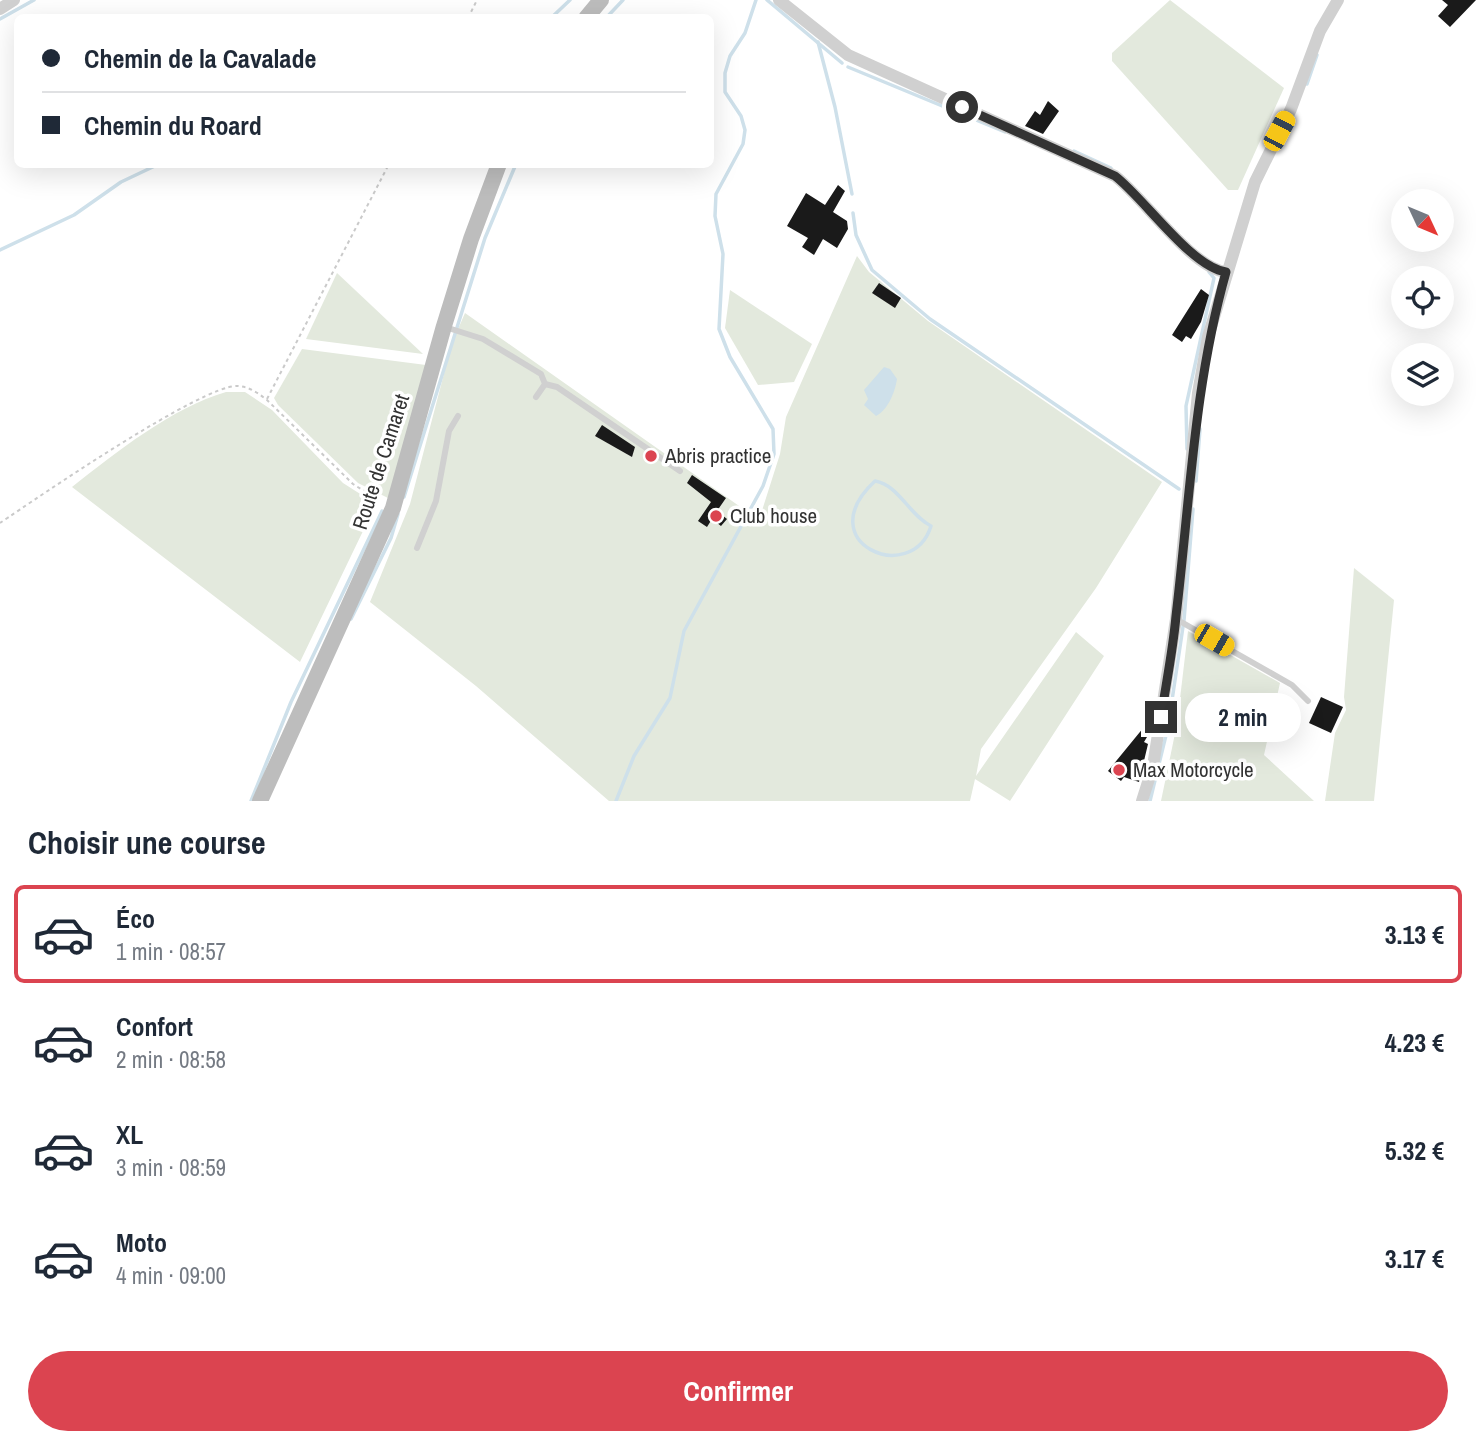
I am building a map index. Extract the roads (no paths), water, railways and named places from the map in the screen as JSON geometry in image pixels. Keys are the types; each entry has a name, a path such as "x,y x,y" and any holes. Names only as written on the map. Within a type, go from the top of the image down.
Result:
{"main road":[{"path":"589,14 601,0"},
{"name":"Route de Camaret","path":"260,801 393,508 444,326 498,168"}],"street":[{"path":"0,9 15,0"},
{"path":"779,0 848,55 1115,176 1129,187 1174,236 1212,267 1226,272"},
{"path":"1142,801 1153,766 1176,619 1198,393 1208,337 1226,272 1266,154 1291,109 1320,31 1338,0"}],"lane":[{"path":"444,326 483,339 541,374 545,384"},
{"path":"536,397 545,384"},
{"path":"545,384 557,387 680,471"},
{"path":"417,548 436,501 449,431 458,416"},
{"path":"1176,619 1292,685 1308,701"}],"water":[{"path":"884,367 890,369 897,379 890,400 876,416 864,405 868,399 864,390"}],"waterway":[{"path":"0,19 34,0"},
{"path":"555,14 570,0"},
{"path":"610,14 623,0"},
{"path":"616,801 634,756 670,698 684,631 763,486 774,454 773,429 730,357 719,329 723,254 715,216 716,194 743,144 745,130 741,116 725,92 725,73 730,56 745,33 756,0"},
{"path":"767,0 842,63"},
{"path":"818,42 835,107 852,194"},
{"path":"1307,84 1317,55"},
{"path":"848,67 1005,132"},
{"path":"1074,151 1111,168"},
{"path":"0,250 74,215 121,182 151,168"},
{"path":"404,497 485,238 514,168"},
{"path":"853,213 856,235 872,270 930,319 1179,489"},
{"path":"1187,449 1186,406 1214,278 1209,272"},
{"path":"1196,481 1200,429"},
{"path":"875,481 891,488 916,515 931,526 920,544 905,553 887,555 871,550 858,539 853,523 857,503 875,481"},
{"path":"1150,801 1168,727 1184,620 1193,509"},
{"path":"251,801 291,702 382,511"},
{"path":"351,619 391,538 398,514"}],"place":[{"name":"Abris practice","path":"651,456"},
{"name":"Club house","path":"716,516"},
{"name":"Max Motorcycle","path":"1119,770"}]}
